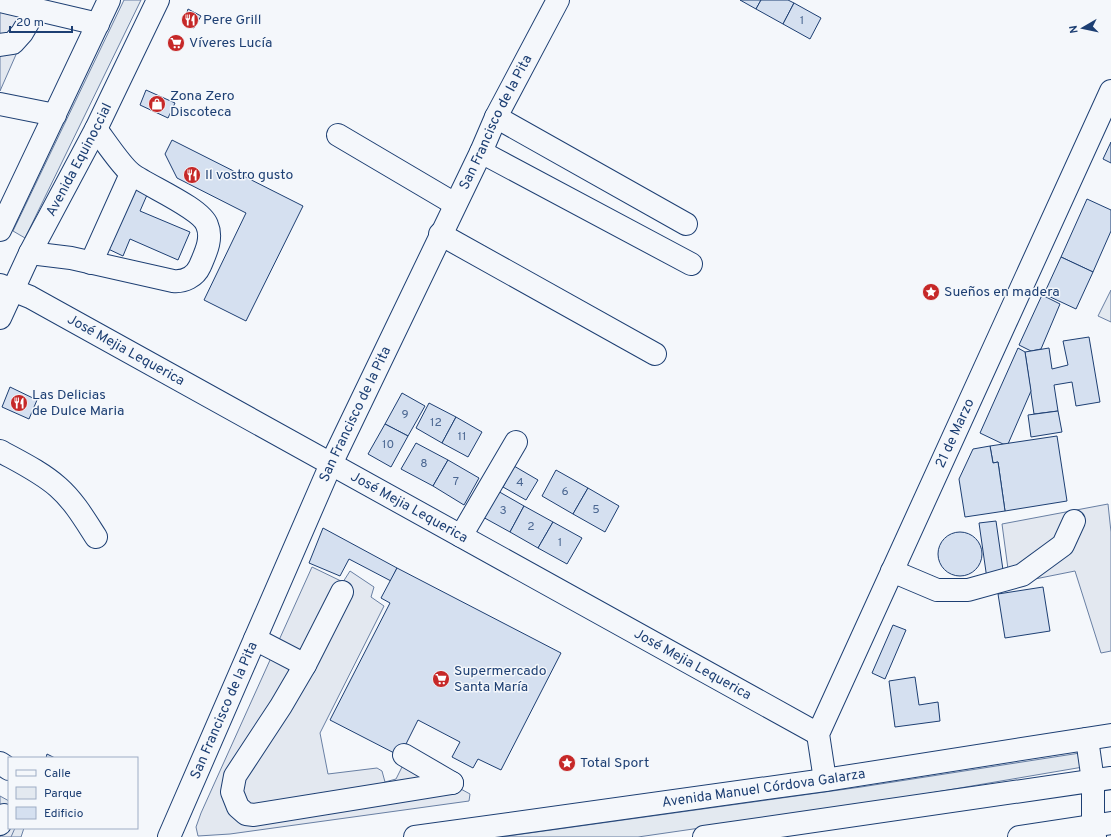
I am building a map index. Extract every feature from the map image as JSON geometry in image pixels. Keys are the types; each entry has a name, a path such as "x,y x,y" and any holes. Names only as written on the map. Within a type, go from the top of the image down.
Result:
{"street":[{"path":"0,230 109,0"},
{"name":"Avenida Equinoccial","path":"0,318 7,288 30,253 96,129 158,0"},
{"name":"San Francisco de la Pita","path":"169,837 331,464 440,234 481,152 496,117 558,0"},
{"path":"0,1 98,24"},
{"path":"0,45 13,43 22,33 36,9"},
{"name":"21 de Marzo","path":"818,734 1111,91"},
{"path":"0,104 54,115"},
{"path":"496,117 686,224"},
{"path":"30,253 71,258 181,282 198,270 208,248 209,233 207,224 185,204 131,174 96,129"},
{"path":"338,135 455,204"},
{"path":"481,152 691,264"},
{"path":"91,263 131,174"},
{"path":"440,234 655,354"},
{"name":"José Mejia Lequerica","path":"7,288 30,297 818,734"},
{"path":"461,536 516,442"},
{"path":"0,451 32,468 59,488 75,506 96,537"},
{"path":"892,571 937,590 968,590 1022,575 1063,545 1074,521"},
{"path":"342,592 305,665 281,706 235,776 232,792 238,807 246,814 254,815 452,783 404,755"},
{"path":"255,639 305,665"},
{"path":"818,734 825,780"},
{"path":"1019,837 1100,828 1102,780 1087,739"},
{"name":"Avenida Manuel Córdova Galarza","path":"415,837 825,780 1087,739 1110,740"},
{"path":"704,837 1102,780"}],"green space":[{"path":"124,0 141,0 25,238 13,231"},
{"path":"1111,290 1111,322 1098,316"},
{"path":"1080,753 1083,767 866,804 638,837 501,837 861,787"},
{"path":"0,796 8,800 8,829 24,829 21,837 0,837"}],"shaded area":[{"path":"0,0 40,0 0,91"},
{"path":"1108,504 1111,532 1111,651 1101,653 1075,571 1010,584 1002,524"},
{"path":"312,567 343,582 350,571 374,587 371,597 384,606 320,733 328,774 377,768 382,771 385,782 396,779 406,759 470,794 469,801 230,834 198,836 196,827 201,813"},
{"path":"0,806 8,829 15,829 11,837 0,837"}],"building":[{"path":"740,0 761,0 756,9"},
{"path":"761,0 788,0 794,3 783,24 756,9"},
{"path":"794,3 821,18 810,39 783,24"},
{"path":"188,9 201,16 194,28 184,23"},
{"name":"Zona Zero Discoteca","path":"146,90 175,103 168,118 140,105"},
{"path":"172,140 303,206 246,321 204,300 246,213 177,178 165,154"},
{"path":"1111,142 1111,163 1103,159"},
{"path":"130,187 147,195 140,211 190,232 178,260 130,239 123,256 104,247"},
{"path":"1087,199 1111,210 1111,231 1093,272 1061,257"},
{"path":"1061,257 1093,272 1076,309 1044,294"},
{"path":"1042,295 1060,304 1041,349 1031,351 1019,345"},
{"path":"1089,337 1100,402 1076,406 1072,382 1054,385 1058,411 1034,414 1025,352 1049,348 1052,369 1068,365 1063,341"},
{"path":"1018,348 1025,352 1031,391 1008,444 1003,444 980,433"},
{"name":"Las Delicias de Dulce Maria","path":"10,387 37,400 29,419 2,407"},
{"path":"402,393 425,406 408,436 385,424"},
{"path":"429,403 456,417 442,443 416,428"},
{"path":"1058,411 1062,432 1031,437 1028,415"},
{"path":"456,417 482,432 468,457 442,443"},
{"path":"385,424 408,436 391,467 368,454"},
{"path":"1057,436 1067,501 1005,511 998,462 993,463 990,446"},
{"path":"416,443 448,460 433,486 401,469"},
{"path":"990,446 993,463 998,462 1005,511 965,517 959,479 973,449"},
{"path":"448,460 479,478 464,505 433,486"},
{"path":"514,466 538,480 526,500 503,487"},
{"path":"556,470 588,488 573,514 542,496"},
{"path":"588,488 619,506 605,532 573,514"},
{"path":"496,490 524,506 510,532 481,516"},
{"path":"524,506 553,522 538,548 510,532"},
{"path":"996,521 1004,577 987,579 979,523"},
{"path":"553,522 582,538 567,564 538,548"},
{"path":"323,528 397,568 391,581 349,559 340,576 309,563"},
{"path":"960,532 972,536 978,542 982,554 978,566 972,572 960,576 948,572 942,566 938,554 942,542 948,536"},
{"path":"397,568 561,653 501,770 478,759 473,768 452,757 460,742 418,720 400,756 330,720 390,603 381,598"},
{"path":"1043,587 1050,631 1005,638 998,594"},
{"path":"893,625 906,630 885,679 872,673"},
{"path":"915,677 919,705 938,702 940,721 895,727 889,681"},
{"path":"47,754 53,757 46,757"}],"place":[{"name":"Pere Grill","path":"190,20"},
{"name":"Víveres Lucía","path":"176,43"},
{"name":"Zona Zero Discoteca","path":"157,104"},
{"name":"Il vostro gusto","path":"192,175"},
{"name":"Sueños en madera","path":"931,292"},
{"name":"Las Delicias de Dulce Maria","path":"19,403"},
{"name":"Supermercado Santa María","path":"441,679"},
{"name":"Total Sport","path":"567,763"}]}
